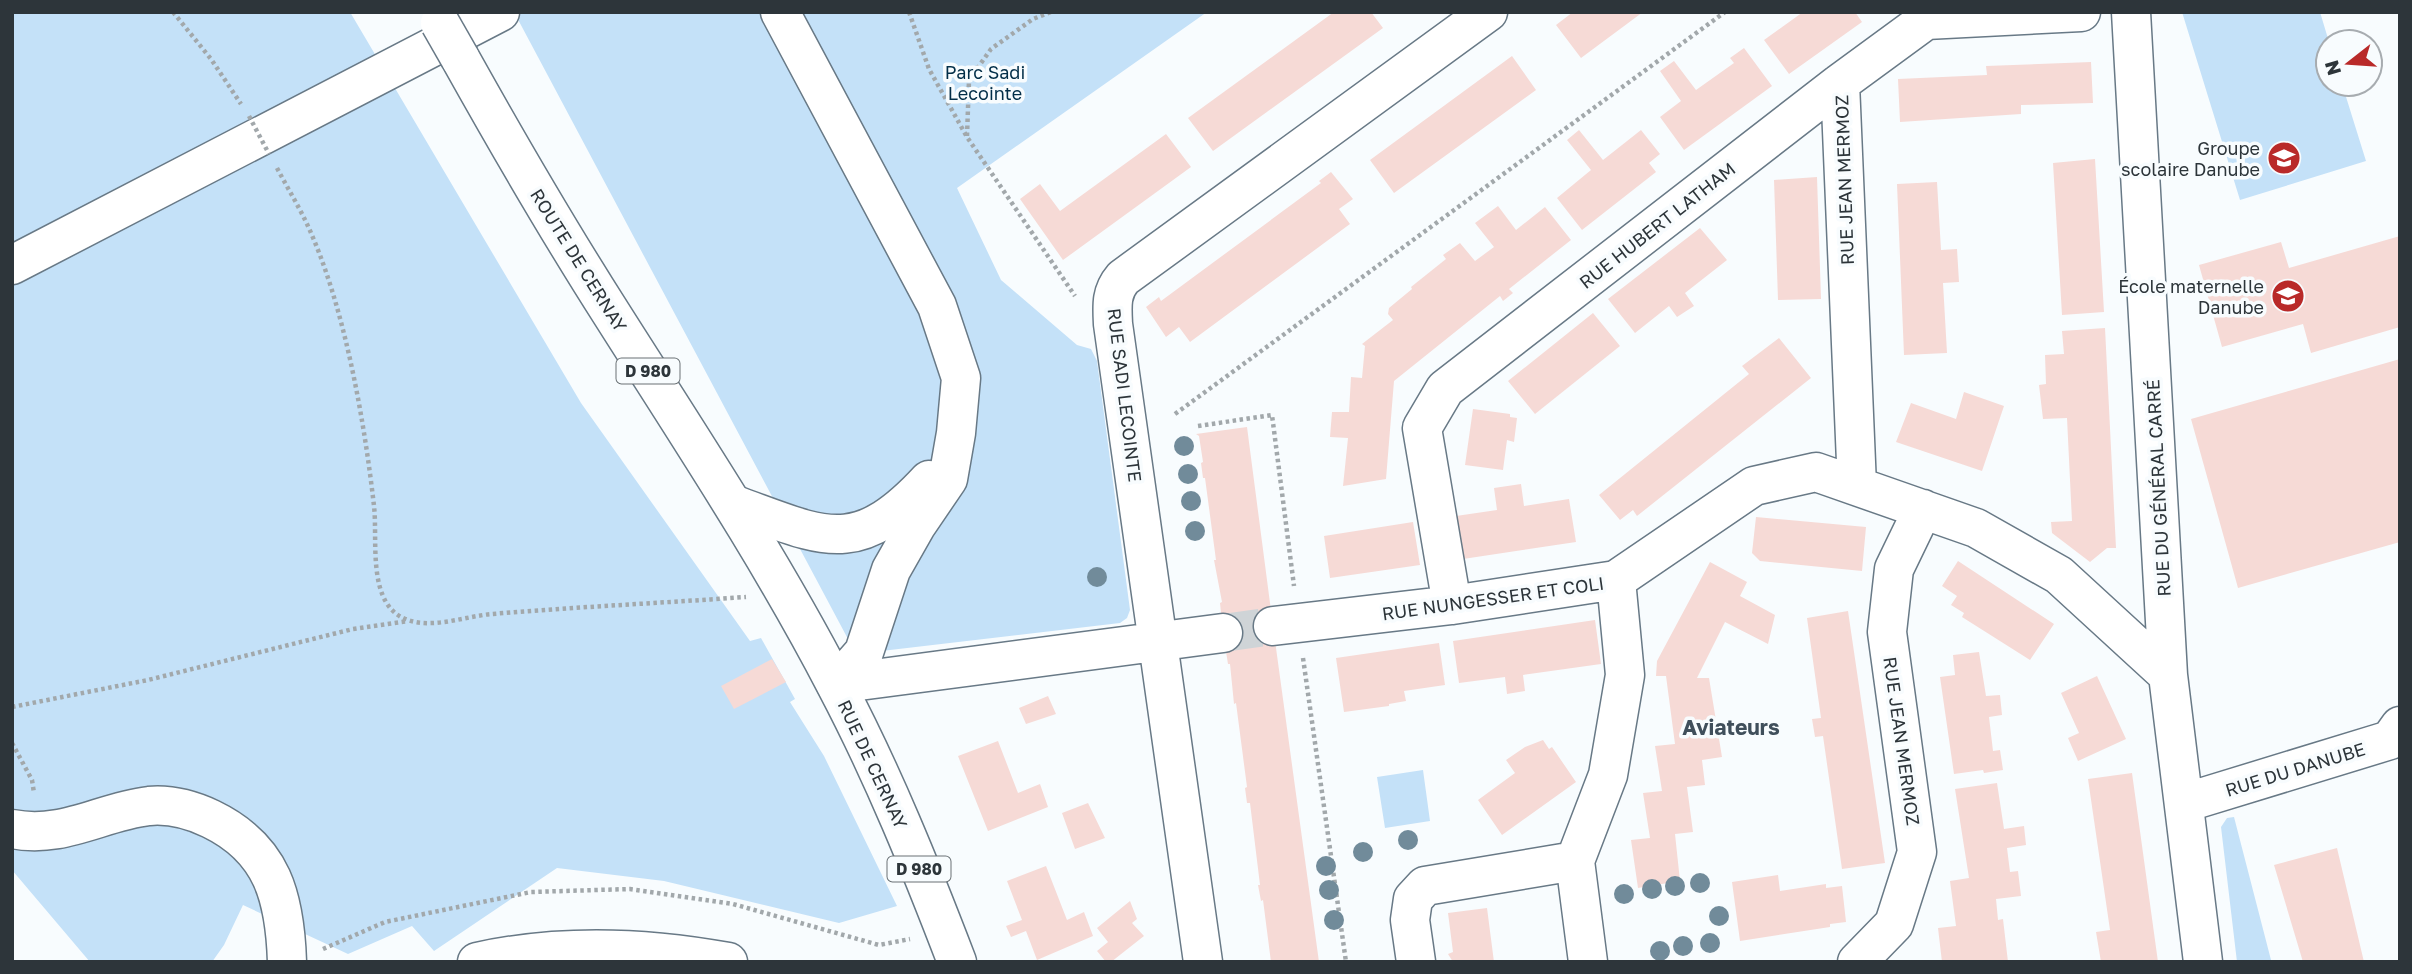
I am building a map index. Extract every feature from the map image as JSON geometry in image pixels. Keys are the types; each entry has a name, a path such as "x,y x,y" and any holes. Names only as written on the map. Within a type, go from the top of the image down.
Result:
{"street":[{"path":"12,265 499,12"},
{"path":"780,12 937,306 961,378 956,433 947,479 891,570 864,652 836,684"},
{"name":"RUE SADI LECOINTE","path":"1203,962 1112,313 1115,288 1124,278 1488,12"},
{"name":"RUE HUBERT LATHAM","path":"1451,605 1422,428 1445,389 1840,83 1926,20 2081,12"},
{"name":"RUE DU GÉNÉRAL CARRÉ","path":"2131,12 2168,675 2203,962"},
{"name":"ROUTE DE CERNAY","path":"437,18 504,138 734,505 836,684"},
{"name":"RUE JEAN MERMOZ","path":"1840,83 1857,486"},
{"path":"734,505 802,529 829,535 851,535 881,523 904,507 929,481 956,433"},
{"name":"RUE NUNGESSER ET COLI","path":"1273,626 1451,605 1616,580 1754,486 1816,472 1976,528 2059,575 2168,675"},
{"name":"RUE JEAN MERMOZ","path":"1857,962 1894,924 1917,852 1887,632 1894,569 1923,509"},
{"path":"1588,962 1575,861 1608,775 1625,675 1616,580"},
{"path":"836,684 1223,634"},
{"name":"RUE DE CERNAY","path":"836,684 882,776 957,962"},
{"name":"RUE DU DANUBE","path":"2183,803 2390,740 2400,726"},
{"path":"25,830 78,825 123,811 151,806 173,806 196,812 228,827 249,843 265,865 278,891 283,908 287,962"},
{"path":"1416,962 1410,920 1413,899 1425,886 1575,861"},
{"path":"477,962 520,953 565,949 658,953 728,962"}],"path":[{"path":"173,12 211,60 249,116 307,225 325,271 342,331 363,426 374,510 377,573 383,598 392,612 409,621"},
{"path":"909,12 929,69 967,137 1081,305 1112,313"},
{"path":"967,137 969,80 991,49 1032,19 1051,12"},
{"path":"1175,414 1725,12"},
{"path":"12,707 148,680 353,629 409,621 436,622 488,614 785,595"},
{"path":"12,743 32,780 25,830"}],"green space":[{"path":"12,12 350,12 581,403 750,641 761,638 795,699 790,702 824,756 897,906 839,923 664,881 557,868 434,951 412,926 348,954 243,905 224,945 212,962 90,962 12,870"},
{"name":"Parc Sadi Lecointe","path":"514,12 1207,12 957,188 1001,280 1077,345 1091,349 1097,361 1130,610 1127,618 1120,623 873,652 848,639"},
{"path":"2182,12 2320,12 2325,28 2314,28 2314,98 2346,98 2366,161 2240,200"},
{"path":"1423,770 1430,821 1385,828 1377,777"},
{"path":"2234,817 2271,960 2237,962 2221,827 2227,818"}],"building":[{"path":"1334,12 1371,12 1383,28 1213,151 1188,118"},
{"path":"1573,12 1643,12 1581,58 1556,25"},
{"path":"1803,12 1855,12 1862,22 1789,74 1764,40"},
{"path":"1744,48 1772,86 1684,150 1660,117 1681,101 1660,71 1674,61 1696,90 1734,63 1730,58"},
{"path":"1512,56 1536,90 1394,193 1370,160"},
{"path":"2091,62 2093,103 2021,105 2021,114 1900,122 1898,79 1987,75 1986,66"},
{"path":"1579,130 1603,160 1641,130 1660,154 1649,163 1656,172 1582,230 1557,198 1591,170 1567,140"},
{"path":"1166,134 1191,167 1063,260 1020,199 1040,184 1060,211"},
{"path":"2095,159 2104,312 2062,315 2053,163"},
{"path":"1331,172 1353,199 1339,209 1350,224 1190,342 1179,327 1166,337 1146,307 1159,297 1161,301 1321,183 1319,181"},
{"path":"1817,177 1821,299 1778,300 1774,180"},
{"path":"1937,182 1941,250 1957,249 1959,282 1943,283 1947,353 1904,355 1897,184"},
{"path":"1498,206 1516,230 1545,207 1571,240 1509,289 1513,293 1503,301 1500,296 1394,381 1386,479 1343,486 1348,438 1330,437 1332,412 1349,412 1351,377 1362,378 1365,346 1362,344 1393,320 1388,314 1389,308 1446,259 1443,255 1460,243 1475,261 1494,247 1475,223"},
{"path":"1700,228 1727,260 1685,293 1694,306 1677,317 1669,306 1635,333 1608,299"},
{"path":"2400,236 2400,327 2311,353 2303,324 2222,347 2199,265 2281,242 2289,268"},
{"path":"1593,313 1620,346 1535,414 1508,381"},
{"path":"2105,328 2116,548 2107,548 2090,562 2052,533 2051,522 2072,521 2067,418 2043,419 2039,385 2046,384 2045,355 2064,354 2062,331"},
{"path":"1779,338 1811,378 1637,516 1633,510 1620,520 1599,495 1749,374 1742,366"},
{"path":"2400,359 2400,542 2238,588 2191,419"},
{"path":"1964,392 2004,406 1982,471 1896,442 1911,403 1956,419"},
{"path":"1473,409 1510,414 1510,417 1517,418 1514,442 1507,440 1503,470 1465,465"},
{"path":"1247,427 1319,962 1271,962 1263,900 1261,901 1258,885 1236,703 1234,704 1230,664 1223,633 1222,602 1214,560 1203,462 1199,436 1196,434"},
{"path":"1521,484 1524,506 1569,499 1576,542 1463,559 1456,516 1497,510 1494,488"},
{"path":"1756,517 1866,527 1862,571 1760,561 1752,553"},
{"path":"1413,522 1420,565 1330,578 1324,536"},
{"path":"1958,561 2054,624 2030,660 1962,617 1964,613 1951,605 1957,596 1942,586"},
{"path":"1710,562 1747,582 1740,596 1775,615 1768,644 1725,622 1697,678 1709,678 1722,757 1702,760 1705,785 1687,787 1693,832 1675,834 1680,881 1638,888 1631,840 1650,838 1643,793 1662,791 1655,746 1675,744 1666,676 1656,676 1657,661"},
{"path":"1848,611 1885,863 1842,869 1823,736 1815,737 1812,719 1821,718 1807,618"},
{"path":"1595,620 1601,664 1523,675 1525,691 1507,694 1505,677 1459,683 1453,641"},
{"path":"1439,643 1445,685 1404,691 1406,701 1389,706 1344,712 1336,658"},
{"path":"1979,652 1986,696 2000,695 2002,715 1989,717 1993,751 2000,750 2003,770 1954,774 1940,677 1955,675 1953,655"},
{"path":"772,659 786,682 734,709 721,686"},
{"path":"2097,676 2126,739 2078,761 2068,738 2079,733 2061,693"},
{"path":"1048,696 1056,714 1026,724 1019,708"},
{"path":"1543,740 1549,749 1552,747 1576,782 1502,835 1478,800 1515,773 1506,760 1525,747"},
{"path":"998,741 1018,793 1040,784 1048,807 988,831 958,756"},
{"path":"2132,773 2158,962 2101,962 2096,932 2110,930 2088,779"},
{"path":"1997,783 2004,829 2024,826 2026,845 2007,848 2010,872 2018,871 2021,896 1996,899 1998,920 2003,919 2008,962 1942,962 1938,928 1956,926 1950,881 1969,878 1955,789"},
{"path":"1088,803 1105,838 1075,849 1062,813"},
{"path":"2337,848 2364,962 2303,962 2274,865"},
{"path":"1046,866 1067,920 1084,912 1093,936 1037,960 1026,931 1011,937 1006,926 1022,920 1007,881"},
{"path":"1778,875 1780,891 1826,884 1826,888 1842,886 1846,922 1740,941 1732,882"},
{"path":"1130,901 1137,919 1132,923 1144,936 1111,962 1106,962 1097,951 1108,942 1097,928"},
{"path":"1487,908 1494,962 1453,962 1448,954 1453,952 1448,913"}],"tunnel":[{"path":"1223,633 1273,626"}],"place":[{"name":"Groupe scolaire Danube","path":"2284,158"},
{"name":"École maternelle Danube","path":"2288,296"}],"district":[{"name":"Aviateurs","path":"1731,727"}]}
